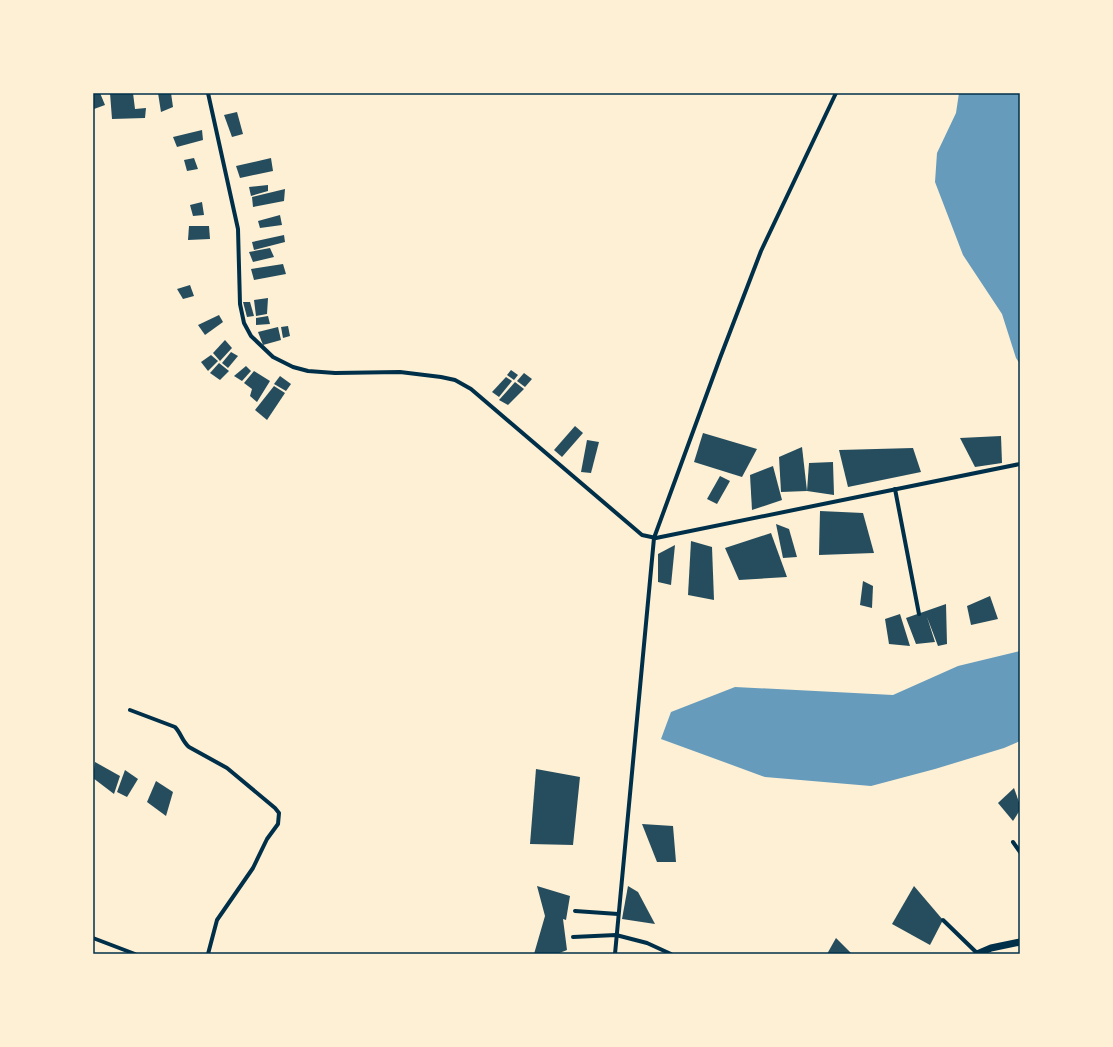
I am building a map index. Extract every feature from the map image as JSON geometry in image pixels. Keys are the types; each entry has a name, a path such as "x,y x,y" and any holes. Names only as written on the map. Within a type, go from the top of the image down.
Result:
{"street":[{"path":"208,93 238,230 240,304 244,322 251,336 260,346 273,357 293,367 308,371 334,373 400,372 441,376 455,380 471,389 639,532 646,536 654,538 1020,464"},
{"path":"615,954 654,538 761,251 836,93"},
{"path":"896,490 919,614"},
{"path":"130,710 175,727 184,743 227,768 279,813 278,824 267,839 253,868 217,920 208,954"},
{"path":"1013,842 1020,852"},
{"path":"575,911 618,914"},
{"path":"943,920 978,954 991,948 1020,942"},
{"path":"573,937 616,935 647,943 671,954"},
{"path":"93,938 135,954"}],"water":[{"path":"959,93 1020,93 1020,364 1016,358 1002,314 963,255 935,182 937,153 956,113"},
{"path":"1020,651 1020,741 1004,748 935,769 871,786 765,777 661,739 671,712 735,687 893,695 958,666"}],"building":[{"path":"93,93 100,93 105,105 94,109"},
{"path":"110,93 133,93 135,109 146,108 145,118 112,119"},
{"path":"158,93 171,93 173,107 161,112"},
{"path":"237,112 243,134 232,137 224,115"},
{"path":"202,130 203,140 177,147 173,137"},
{"path":"194,158 198,169 187,171 184,160"},
{"path":"271,158 273,171 240,178 236,166"},
{"path":"268,185 268,191 251,196 249,187"},
{"path":"285,189 284,201 253,207 252,197"},
{"path":"202,202 204,215 193,216 190,205"},
{"path":"280,215 282,225 260,228 258,221"},
{"path":"189,226 209,226 210,239 188,240"},
{"path":"284,235 285,242 254,250 252,242"},
{"path":"270,248 274,257 253,262 249,252"},
{"path":"283,264 286,274 254,280 251,269"},
{"path":"190,285 194,296 183,299 177,289"},
{"path":"268,298 267,314 256,316 254,300"},
{"path":"243,302 250,302 254,316 247,317"},
{"path":"219,315 223,322 205,335 198,325"},
{"path":"268,316 270,324 256,325 256,318"},
{"path":"288,326 290,336 283,338 281,327"},
{"path":"278,327 281,340 263,345 258,332"},
{"path":"225,340 232,348 220,361 213,353"},
{"path":"231,352 238,356 228,368 222,363"},
{"path":"211,355 218,361 208,371 201,362"},
{"path":"219,363 229,371 220,380 210,373"},
{"path":"246,366 251,371 242,381 234,376"},
{"path":"511,370 518,375 514,380 507,375"},
{"path":"254,371 270,381 257,402 250,396 252,389 244,383"},
{"path":"524,373 532,379 525,387 517,381"},
{"path":"280,376 291,384 286,391 274,384"},
{"path":"506,377 512,381 499,397 492,392"},
{"path":"515,382 524,389 508,405 499,400"},
{"path":"274,386 285,393 267,420 255,410"},
{"path":"575,426 583,433 562,457 554,450"},
{"path":"703,433 757,449 742,477 694,462"},
{"path":"1001,436 1002,463 975,467 960,438"},
{"path":"587,440 599,442 591,473 581,472"},
{"path":"802,447 807,491 781,492 779,457"},
{"path":"913,448 921,472 848,487 839,450"},
{"path":"833,462 834,495 807,491 809,463"},
{"path":"773,466 782,500 752,510 750,475"},
{"path":"720,476 730,481 717,504 707,499"},
{"path":"820,511 863,513 874,553 819,555"},
{"path":"776,524 789,529 797,557 783,558"},
{"path":"771,533 787,577 739,580 725,548"},
{"path":"691,541 712,547 714,600 688,595"},
{"path":"675,545 671,585 658,582 658,554"},
{"path":"863,581 873,586 872,608 860,605"},
{"path":"990,596 998,619 971,625 967,606"},
{"path":"946,604 947,644 938,646 927,617 935,642 916,644 906,618"},
{"path":"900,614 910,646 889,644 885,619"},
{"path":"95,762 120,776 114,794 93,778"},
{"path":"536,769 580,777 573,845 530,844"},
{"path":"125,770 138,779 127,797 117,792"},
{"path":"156,781 173,792 166,816 147,802"},
{"path":"1014,788 1020,805 1020,810 1013,821 998,803"},
{"path":"642,824 673,826 676,862 657,862"},
{"path":"537,886 570,896 566,920 563,919 567,950 557,954 534,954 545,916"},
{"path":"628,886 638,892 655,924 622,919"},
{"path":"914,886 943,920 930,945 892,924"},
{"path":"836,938 852,954 827,954"}]}
